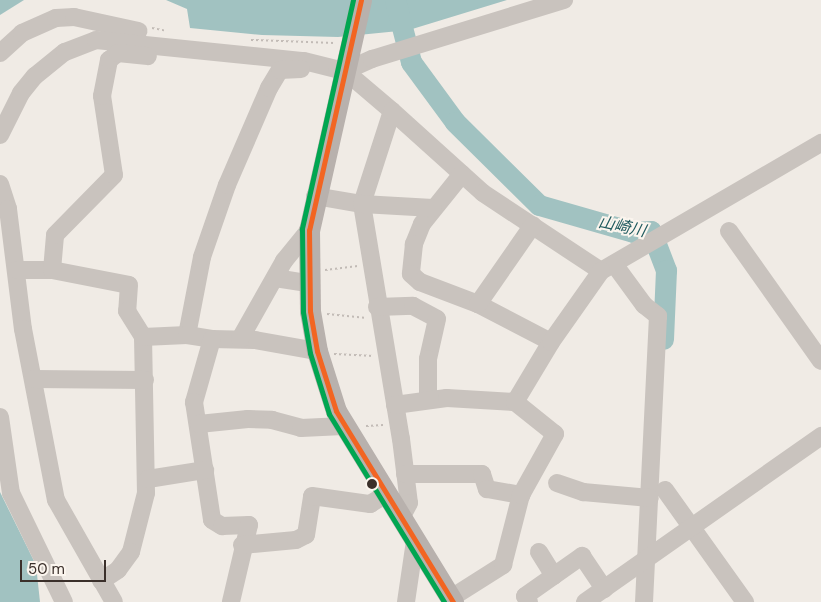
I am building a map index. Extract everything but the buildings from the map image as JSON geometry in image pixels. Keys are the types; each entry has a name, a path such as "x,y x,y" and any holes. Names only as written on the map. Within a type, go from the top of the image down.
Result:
{"main road":[{"path":"361,0 346,44 309,230 308,277 310,311 317,351 343,426 452,600"}],"street":[{"path":"187,335 191,303 213,220 269,88 280,70 341,70 564,0"},
{"path":"0,53 22,32 56,18 74,17 139,31"},
{"path":"0,135 21,93 35,76 65,52 86,42 112,40 201,52 304,61 341,70 392,111 483,193 532,225 608,267 644,305 658,316 658,494 653,555 644,602"},
{"path":"52,270 55,236 114,175 102,96 109,60 118,54 170,57 201,52"},
{"path":"392,111 362,204 370,265 399,424 406,474 409,503 400,518"},
{"path":"515,402 550,342 608,267 656,241 821,143"},
{"path":"462,174 433,208 414,244 411,274 420,282 478,304 550,342"},
{"path":"0,184 8,209 18,270 23,329 56,500 114,602"},
{"path":"315,196 362,204 433,208"},
{"path":"478,304 532,225"},
{"path":"240,339 284,261 309,230"},
{"path":"729,230 821,361"},
{"path":"18,270 52,270 129,285 127,312 142,336 145,380 143,451 148,479 131,552 118,570 101,580"},
{"path":"275,278 308,277"},
{"path":"413,306 420,282"},
{"path":"378,313 413,306 437,319 428,359 428,400"},
{"path":"142,336 187,335 212,339 240,339 317,351"},
{"path":"212,339 194,402 199,424 212,520 215,525 222,526 249,525 242,545 231,602"},
{"path":"34,379 145,380"},
{"path":"395,405 455,398 515,402 555,434 521,495 503,565 452,600"},
{"path":"0,417 11,493 64,602"},
{"path":"199,424 248,419 272,420 301,428 343,426"},
{"path":"585,602 821,436"},
{"path":"148,479 205,470"},
{"path":"406,474 482,474 487,489 521,495"},
{"path":"557,483 584,492 658,494 693,527 745,602"},
{"path":"242,545 296,540 306,535 312,496 370,504 386,495"},
{"path":"406,602 415,541"},
{"path":"539,552 554,576"},
{"path":"529,602 525,596 582,556 604,589"}],"path":[{"path":"139,31 141,26 169,32"},
{"path":"241,40 346,44"},
{"path":"308,277 370,265"},
{"path":"310,311 378,313"},
{"path":"317,351 358,358 386,355"},
{"path":"343,426 399,424"}],"water":[{"path":"0,0 24,0 0,15"},
{"path":"166,0 507,0 409,30 338,37 262,35 190,28 187,9"},
{"path":"0,492 36,565 40,602 0,602"}],"waterway":[{"name":"山崎川","path":"395,0 411,62 455,122 539,205 633,232 651,231 666,270 663,339"}],"transit line":[{"path":"353,0 302,229 303,312 310,353 329,414 444,602"},
{"path":"361,0 309,230 310,311 317,351 336,411 453,602"}]}
